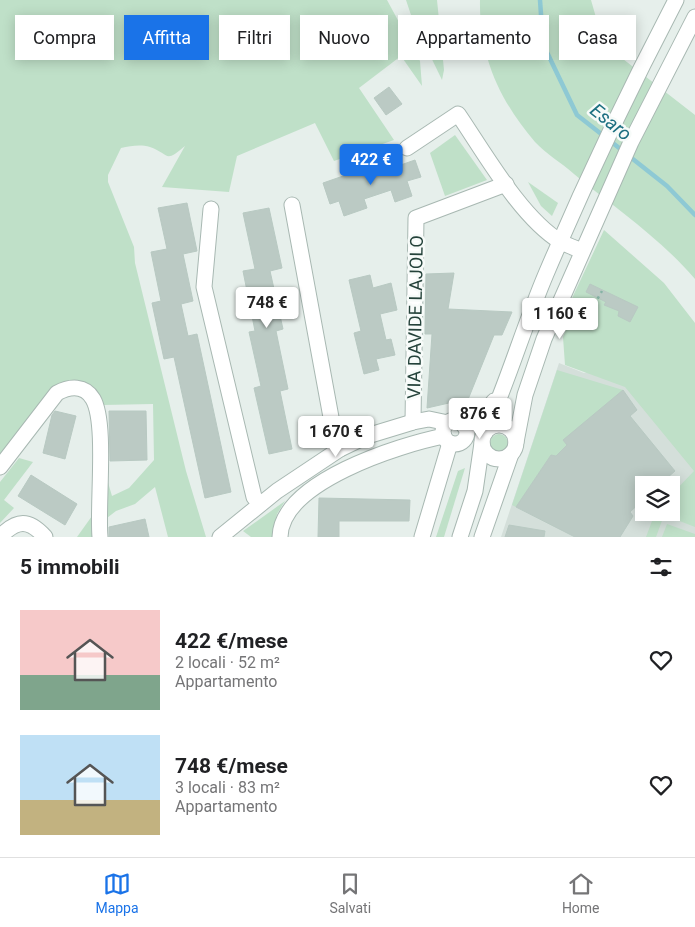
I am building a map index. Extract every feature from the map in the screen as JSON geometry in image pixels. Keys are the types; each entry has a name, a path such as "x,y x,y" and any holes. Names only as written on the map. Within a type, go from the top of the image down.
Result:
{"street":[{"path":"460,537 475,491 484,438 505,388 524,332 560,241 609,132 676,0"},
{"path":"482,537 514,448 525,395 544,339 631,142 695,17"},
{"path":"407,148 458,114 506,184 538,223 560,241 582,251"},
{"name":"VIA DAVIDE LAJOLO","path":"414,422 416,218 506,184"},
{"path":"292,205 335,440 340,448"},
{"path":"211,209 204,287 254,497 260,504"},
{"path":"0,467 57,393 71,387 84,390 93,399 99,423 100,537"},
{"path":"280,537 286,516 293,504 336,474 412,442 466,435 464,426 481,417 505,388"},
{"path":"220,537 260,504 340,448 367,436 429,418 451,436 472,460 475,491"},
{"path":"493,426 504,426 513,432 514,448 501,459 490,457 486,453 484,438 493,426"},
{"path":"422,537 451,436"},
{"path":"0,537 7,529 24,523 32,524 45,537"}],"path":[{"path":"567,315 582,324 602,291"}],"shaded area":[{"path":"559,363 584,373 594,371 695,414 695,537 501,537"}],"green space":[{"path":"0,0 387,0 398,20 398,58 359,88 394,140 334,161 315,123 237,156 229,192 162,187 185,146 170,156 146,146 121,148 108,175 108,182 134,247 135,263 186,471 206,537 168,537 155,487 135,504 116,511 103,521 104,469 112,496 129,488 154,460 153,404 103,405 90,386 79,381 65,382 57,386 0,460"},
{"path":"406,0 437,0 438,15 411,15"},
{"path":"480,0 591,0 595,15 559,15 559,60 624,60 695,115 695,279 667,250 637,224 539,146 511,110 488,60 549,60 549,15 481,15"},
{"path":"404,60 419,60 422,86"},
{"path":"432,60 443,60 442,80"},
{"path":"455,135 487,180 445,196 430,153"},
{"path":"528,182 558,203 552,216 541,206"},
{"path":"604,230 664,283 695,323 695,527 680,521 680,486 694,471 625,387 565,365 563,337 572,314 566,311"},
{"path":"557,370 623,390 564,440 567,445 556,456 551,455 516,507 512,505"},
{"path":"499,434 505,437 508,443 505,449 499,452 493,449 490,443 493,437"},
{"path":"19,458 33,462 4,500 14,508 0,523 0,482"},
{"path":"465,468 444,537 436,537 458,471"},
{"path":"285,501 277,514 272,537 251,537 243,531"},
{"path":"92,516 94,537 77,537"},
{"path":"652,521 662,521 656,537 646,537"},
{"path":"667,524 695,534 695,537 662,537"}],"building":[{"path":"389,87 402,104 386,115 374,98"},
{"path":"415,160 421,177 407,181 412,196 395,202 391,190 364,199 367,208 344,216 339,201 330,204 323,183 369,167 372,175"},
{"path":"187,203 197,251 183,254 193,301 181,304 188,336 197,334 231,492 205,498 174,357 164,359 152,303 161,301 151,252 167,249 158,208"},
{"path":"269,208 282,268 270,271 283,329 276,331 288,389 280,391 292,449 269,454 254,388 261,386 249,332 255,331 243,271 255,269 243,213"},
{"path":"454,273 448,309 512,312 502,335 494,335 467,402 462,400 427,408 432,334 425,334 426,274"},
{"path":"370,275 373,288 391,283 397,310 380,314 386,340 391,339 395,355 376,359 379,370 364,374 354,333 361,331 349,280"},
{"path":"590,284 638,307 630,322 618,316 619,311 604,305 606,302 586,292"},
{"path":"623,390 637,410 630,416 675,471 669,476 635,476 635,507 630,512 633,516 620,537 575,537 516,507 551,455 556,456 567,445 563,440"},
{"path":"55,411 76,416 65,459 43,453 52,415"},
{"path":"109,411 146,411 147,460 110,461"},
{"path":"31,475 77,504 65,525 18,496"},
{"path":"319,498 410,500 409,521 339,521 339,537 318,537"},
{"path":"145,519 149,537 109,537 109,527"},
{"path":"509,525 545,531 544,537 505,537"}],"waterway":[{"name":"Esaro","path":"540,0 543,44 577,115 623,151"},
{"name":"Esaro","path":"629,156 667,186 695,215"}]}
